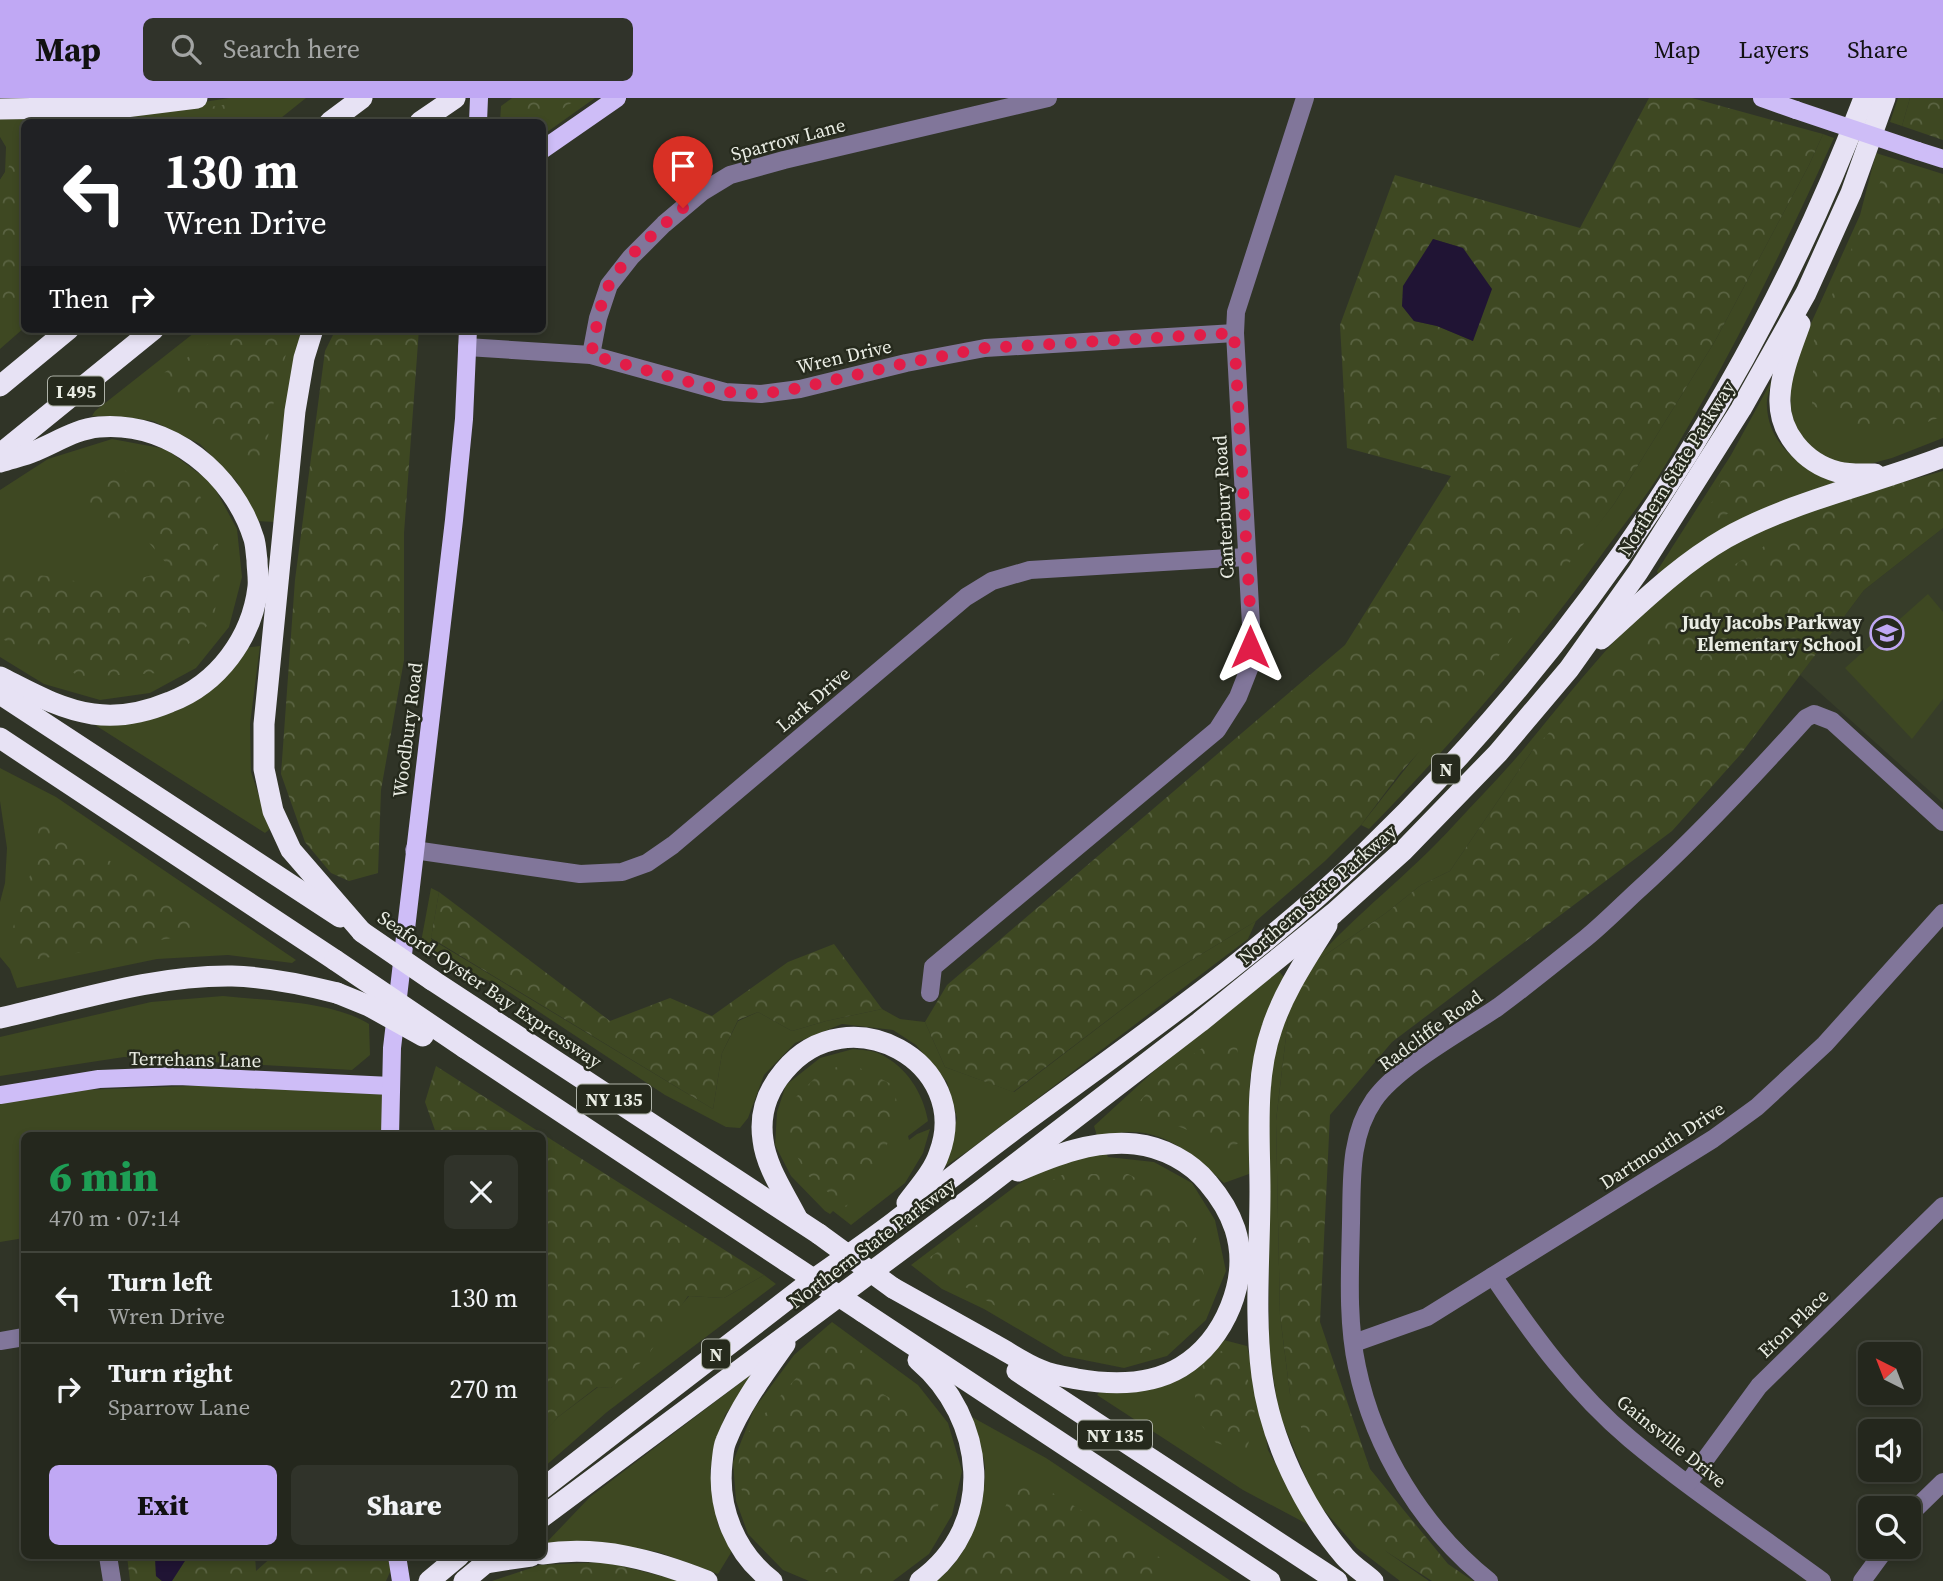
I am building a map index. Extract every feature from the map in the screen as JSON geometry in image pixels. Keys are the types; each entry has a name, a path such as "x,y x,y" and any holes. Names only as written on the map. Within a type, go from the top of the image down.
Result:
{"highway":[{"path":"0,109 125,107 197,98"},
{"path":"334,119 362,98"},
{"path":"424,119 455,98"},
{"path":"448,119 466,98"},
{"name":"Northern State Parkway","path":"546,1486 812,1281 1279,931 1365,853 1428,788 1502,707 1570,625 1653,509 1736,372 1774,302 1836,171 1864,98"},
{"name":"Northern State Parkway","path":"546,1514 979,1192 1200,1022 1334,913 1449,806 1499,753 1569,669 1637,572 1741,409 1806,293 1851,193 1885,98"},
{"path":"1806,293 1801,321 1782,382 1780,398 1787,431 1807,456 1837,472 1855,475 1892,473"},
{"name":"I 495","path":"0,386 64,333"},
{"name":"I 495","path":"0,454 149,333"},
{"path":"312,333 304,358 295,411 264,724 264,769 273,811 291,850 362,932"},
{"path":"0,462 34,452 80,431 100,427 146,431 170,440 210,468 238,501 255,541 259,585 249,627 224,667 190,695 144,713 94,714 53,703 0,677"},
{"path":"1569,669 1674,574 1727,538 1760,522 1943,457"},
{"name":"Seaford-Oyster Bay Expressway","path":"0,694 797,1218 893,1288 1336,1581"},
{"path":"0,738 335,960 464,1055"},
{"path":"1334,913 1287,992 1271,1028 1264,1060 1260,1110 1259,1335 1266,1400 1301,1494 1347,1559 1373,1581"},
{"path":"0,1018 134,987 188,978 233,976 286,981 337,993 464,1055"},
{"path":"797,1218 767,1157 762,1118 766,1100 773,1084 805,1051 822,1041 867,1038 893,1045 917,1061 928,1075 942,1106 945,1123 940,1153 892,1223"},
{"name":"NY 135","path":"464,1055 629,1157 1270,1581"},
{"path":"893,1288 1042,1371 1112,1382 1140,1381 1181,1366 1210,1342 1225,1319 1237,1290 1240,1259 1235,1230 1223,1201 1200,1173 1183,1161 1160,1150 1136,1144 1074,1149 1010,1174 979,1192"},
{"path":"863,1312 933,1372 952,1401 972,1451 974,1496 965,1527 949,1554 935,1570 920,1581"},
{"path":"772,1581 757,1569 737,1541 725,1514 720,1482 724,1444 749,1395 796,1328"},
{"path":"546,1554 578,1551 629,1555 672,1567 707,1581"},
{"path":"429,1581 455,1559"},
{"path":"464,1581 489,1559"}],"main road":[{"path":"478,119 479,98"},
{"path":"546,147 617,98"},
{"path":"1762,98 1943,159"},
{"name":"Woodbury Road","path":"390,1132 392,1048 454,520 464,419 468,338"},
{"name":"Terrehans Lane","path":"0,1095 89,1081 178,1076 391,1086"},
{"path":"397,1559 401,1581"}],"street":[{"name":"Sparrow Lane","path":"591,355 598,318 609,285 631,257 664,224 702,192 730,175 1048,98"},
{"name":"Canterbury Road","path":"930,993 933,967 1216,730 1238,697 1249,669 1251,625 1234,333 1240,293 1301,99"},
{"name":"Wren Drive","path":"468,338 591,355 725,392 761,394 985,348 1234,333"},
{"name":"Lark Drive","path":"414,850 580,874 622,872 647,863 673,845 966,597 992,581 1030,570 1246,556"},
{"name":"Radcliffe Road","path":"1489,1581 1444,1540 1404,1484 1387,1454 1365,1400 1356,1366 1350,1294 1352,1173 1357,1134 1364,1115 1376,1097 1397,1075 1501,1004 1590,935 1685,848 1806,718 1814,714 1822,716 1839,728 1943,822"},
{"name":"Dartmouth Drive","path":"1354,1343 1427,1317 1713,1139 1757,1107 1825,1044 1943,913"},
{"name":"Eton Place","path":"1688,1483 1759,1387 1943,1206"},
{"name":"Gainsville Drive","path":"1493,1276 1571,1381 1629,1438 1822,1581"},
{"path":"0,1341 21,1338"},
{"path":"1921,1504 1943,1482"},
{"path":"108,1559 112,1581"},
{"path":"1862,1581 1878,1559"}],"shaded area":[{"path":"1433,239 1463,248 1492,289 1473,341 1437,326 1414,321 1402,306 1403,286"},
{"name":"Judy Jacobs Parkway Elementary School","path":"1943,528 1943,803 1800,675 1864,590"},
{"path":"155,1559 186,1559 172,1581 162,1581 156,1576"}],"green space":[{"path":"229,98 306,98 280,119 21,119 21,331 0,349 0,180 5,172 6,147 0,137 0,118 140,112"},
{"path":"512,98 595,98 546,133 546,119 500,119 501,106"},
{"path":"522,98 579,98 546,119 511,119 514,103"},
{"path":"1649,98 1692,98 1823,134 1715,341 1614,504 1459,708 1400,773 1361,825 1325,861 1256,921 1167,975 1013,1092 945,1067 925,1022 947,985 1345,645 1451,476 1347,448 1340,325 1395,175 1580,228","holes":["1433,239 1463,248 1473,341 1437,326 1414,321 1402,306"]},
{"path":"1898,98 1910,98 1902,126 1890,122"},
{"path":"1910,98 1943,98 1943,140 1902,126"},
{"path":"243,102 221,119 128,119"},
{"path":"1823,134 1834,138 1773,268 1706,395 1652,486 1550,623 1492,694 1432,763 1369,829 1361,825 1614,504 1715,341"},
{"path":"21,148 21,300 0,318 0,180"},
{"path":"1876,153 1943,174 1943,438 1892,458 1858,467 1831,461 1807,445 1792,423 1789,372 1860,215"},
{"path":"1890,159 1943,180 1943,416 1925,423 1858,431 1812,405 1814,337"},
{"path":"194,333 300,333 287,410 275,522 256,521 237,482 200,444 153,421 92,416"},
{"path":"222,333 292,333 275,394 263,468 242,464 176,402 157,390 165,372"},
{"path":"334,333 419,333 404,533 404,660 381,790 378,873 349,881 331,873 305,842 281,774 295,580 325,351"},
{"path":"1772,380 1767,404 1774,434 1790,455 1812,471 1837,483 1659,577 1657,571 1731,455"},
{"path":"1760,436 1784,455 1781,488 1743,505 1699,530 1727,469"},
{"path":"112,439 166,449 212,483 237,529 242,577 229,627 196,668 150,693 100,700 44,684 0,657 0,490 48,459"},
{"path":"120,470 195,482 222,555 214,619 159,673 82,677 0,638 0,572 48,576 106,587 172,570 134,525 75,508"},
{"path":"1943,471 1943,528 1864,590 1740,755 1672,831 1392,1042 1330,1115 1320,1322 1370,1469 1448,1564 1473,1581 1432,1581 1387,1552 1317,1475 1290,1394 1280,1315 1276,1121 1290,1003 1311,965 1421,885 1450,871 1532,751 1665,608 1801,523 1854,496"},
{"path":"1854,496 1532,751 1450,871 1421,885 1311,965 1346,928 1438,842 1509,766 1618,637 1668,588 1725,547 1756,531"},
{"path":"1928,594 1943,612 1943,699 1912,739 1845,668"},
{"path":"260,646 250,724 251,772 270,829 265,833 84,718 147,717 243,648"},
{"path":"0,768 56,797 296,960 292,963 228,955 157,959 17,988 10,969 0,957 0,902 5,883 7,848 0,801"},
{"path":"40,821 185,904 198,934 32,960 8,943 33,866"},
{"path":"431,888 439,892 431,939 713,1109 722,1053 738,1021 758,1012 792,1031 882,1009 900,1019 925,1022 945,1067 1014,1092 1167,975 1256,921 1248,939 941,1169 957,1118 947,1082 916,1045 893,1030 842,1024 795,1043 764,1075 748,1118 740,1128 726,1127 665,1095 500,986 465,970 421,942"},
{"path":"439,892 610,1021 670,998 712,1016 788,962 834,944 882,1009 792,1031 758,1012 738,1020 722,1053 713,1109 431,938"},
{"path":"1279,971 1285,979 1267,1018 1250,1078 1249,1174 1224,1183 1182,1148 1157,1136 1130,1132 1097,1136 1094,1126 1154,1071"},
{"path":"223,996 298,1003 353,1016 369,1024 370,1055 352,1070 124,1057 0,1076 0,1037 151,1002"},
{"path":"1290,1003 1276,1121 1280,1315 1290,1394 1387,1552 1429,1581 1400,1581 1357,1548 1315,1500 1279,1413 1269,1351 1269,1064"},
{"path":"1210,1043 1237,1047 1242,1141 1225,1151 1192,1132 1134,1108 1169,1072"},
{"path":"853,1049 870,1051 890,1059 906,1074 918,1091 928,1121 908,1136 909,1140 930,1129 923,1153 905,1183 851,1225 833,1211 830,1214 825,1211 791,1176 775,1145 777,1112 786,1085 820,1058"},
{"path":"850,1063 893,1085 899,1112 882,1158 846,1207 806,1174 784,1130 793,1100 821,1072"},
{"path":"436,1066 540,1132 436,1132 425,1102"},
{"path":"293,1082 391,1086 390,1132 21,1132 21,1238 0,1242 0,1100 83,1090"},
{"path":"546,1136 764,1275 724,1298 688,1296 646,1358 611,1388 597,1387 558,1417 546,1431"},
{"path":"1106,1152 1108,1157 1154,1162 1192,1183 1215,1220 1226,1271 1206,1320 1167,1356 1124,1368 1064,1356 984,1309 942,1289 911,1265 1017,1185 1047,1167"},
{"path":"1064,1174 1128,1174 1165,1193 1198,1241 1206,1288 1192,1315 1147,1353 1072,1354 962,1285 920,1264 1010,1202"},
{"path":"764,1275 776,1284 607,1412 546,1465 546,1430 558,1417 598,1387 611,1388 689,1296 724,1298"},
{"path":"832,1322 918,1385 948,1423 962,1471 952,1515 929,1554 893,1581 809,1581 783,1570 748,1534 736,1501 733,1462 754,1409 794,1355"},
{"path":"833,1336 865,1352 878,1391 905,1407 940,1434 949,1481 929,1526 900,1556 865,1576 807,1570 775,1545 749,1510 736,1474 745,1436"},
{"path":"1220,1339 1247,1346 1268,1450 1309,1525 1243,1490 1097,1395 1101,1390 1140,1388"},
{"path":"1229,1349 1241,1360 1256,1404 1247,1451 1216,1443 1197,1420 1197,1373 1212,1354"},
{"path":"761,1367 725,1415 710,1471 718,1525 732,1551 718,1574 658,1552 601,1542 546,1543 590,1497"},
{"path":"972,1417 1046,1458 1231,1581 936,1581 948,1571 967,1545 983,1499 985,1467 981,1449 968,1420"},
{"path":"1036,1483 1174,1566 1175,1574 1157,1581 937,1581 993,1533 1013,1490"},
{"path":"127,1559 155,1559 156,1576 162,1581 130,1581"},
{"path":"186,1559 255,1559 256,1571 270,1559 396,1559 386,1581 172,1581"},
{"path":"606,1562 680,1581 492,1581 540,1565"}],"place":[{"name":"Judy Jacobs Parkway Elementary School","path":"1887,633"}],"route":[{"path":"683,208 631,257 609,285 598,318 591,355 725,392 761,394 985,348 1234,333 1251,625 1250,647"}]}
